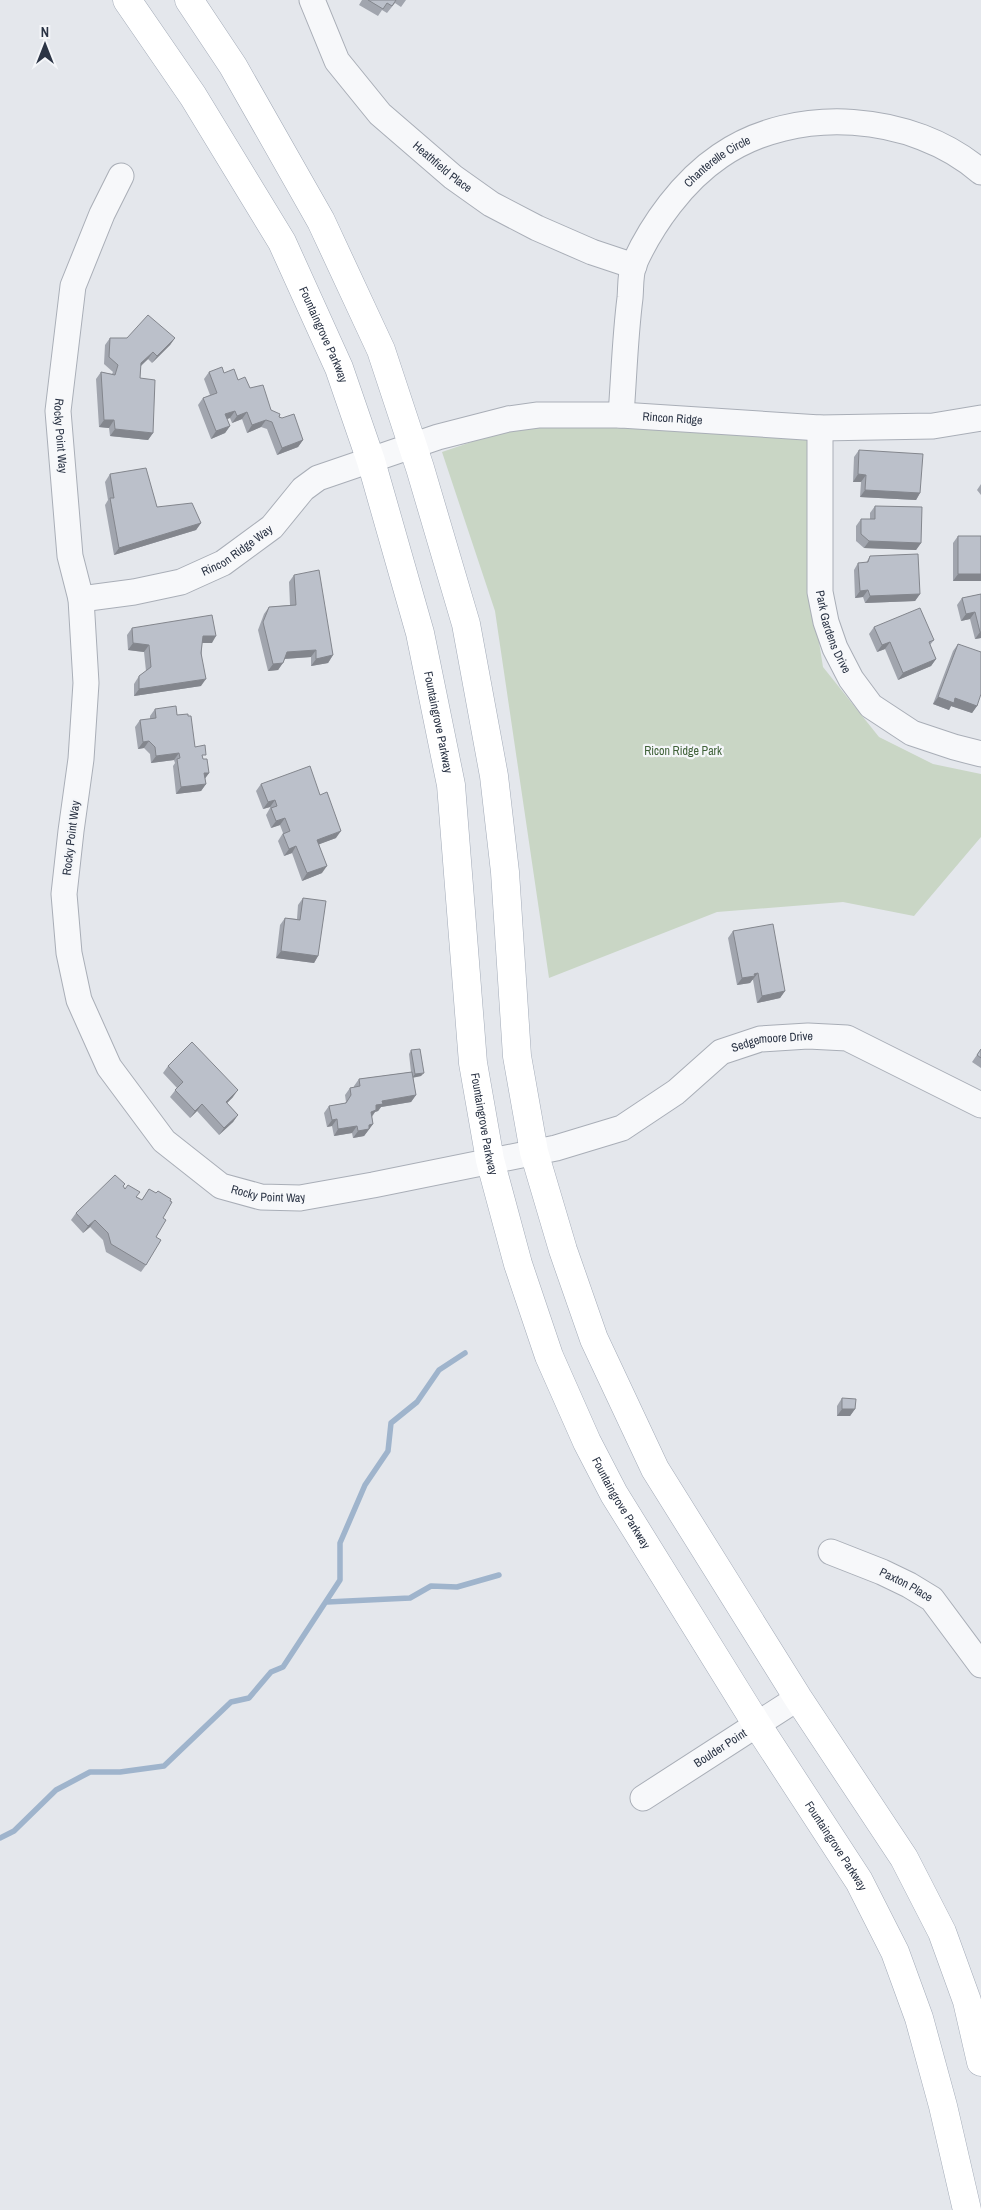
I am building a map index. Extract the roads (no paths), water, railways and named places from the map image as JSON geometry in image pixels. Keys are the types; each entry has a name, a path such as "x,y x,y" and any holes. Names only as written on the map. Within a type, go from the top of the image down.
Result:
{"main road":[{"name":"Fountaingrove Parkway","path":"127,0 193,96 282,242 339,368 371,460 420,633 451,785 473,1063 490,1160 518,1264 549,1356 587,1442 614,1494 756,1723 859,1882 895,1952 919,2018 943,2106 967,2210"},
{"path":"189,0 233,66 321,222 381,350 413,446 466,624 494,776 505,872 517,1056 534,1152 563,1250 594,1339 656,1469 798,1698 904,1858 942,1932 967,2002 981,2062"}],"street":[{"name":"Heathfield Place","path":"312,0 338,61 380,114 453,176 491,204 537,228 592,252 634,266"},
{"name":"Chanterelle Circle","path":"621,415 628,317 634,266 653,232 680,191 720,156 770,130 810,123 856,122 887,126 922,138 967,159 981,172"},
{"name":"Rocky Point Way","path":"121,176 102,214 73,286 58,411 70,556 81,599 86,683 82,740 64,894 69,953 79,1000 109,1068 164,1141 221,1186 261,1197 300,1198 373,1185 490,1160"},
{"name":"Rincon Ridge","path":"371,460 438,437 508,419 564,414 621,415 820,428 933,426 981,418"},
{"name":"Park Gardens Drive","path":"820,428 820,592 826,622 835,648 850,679 871,706 912,733 981,754"},
{"name":"Rincon Ridge Way","path":"81,599 134,592 181,582 223,563 272,527 303,489 318,478 371,460"},
{"name":"Sedgemoore Drive","path":"490,1160 556,1148 622,1128 676,1092 721,1052 760,1039 808,1036 847,1038 981,1105"},
{"name":"Paxton Place","path":"831,1552 882,1572 932,1599 981,1665"},
{"name":"Boulder Point","path":"643,1798 756,1723 798,1698"}],"waterway":[{"path":"0,1838 14,1831 56,1790 90,1772 120,1772 164,1766 231,1702 249,1698 271,1672 283,1667 340,1580 340,1543 365,1485 388,1451 391,1423 417,1402 439,1370 465,1353"},
{"path":"327,1602 410,1598 431,1586 457,1587 499,1575"}],"park label":[{"name":"Ricon Ridge Park","path":"683,751"}]}
